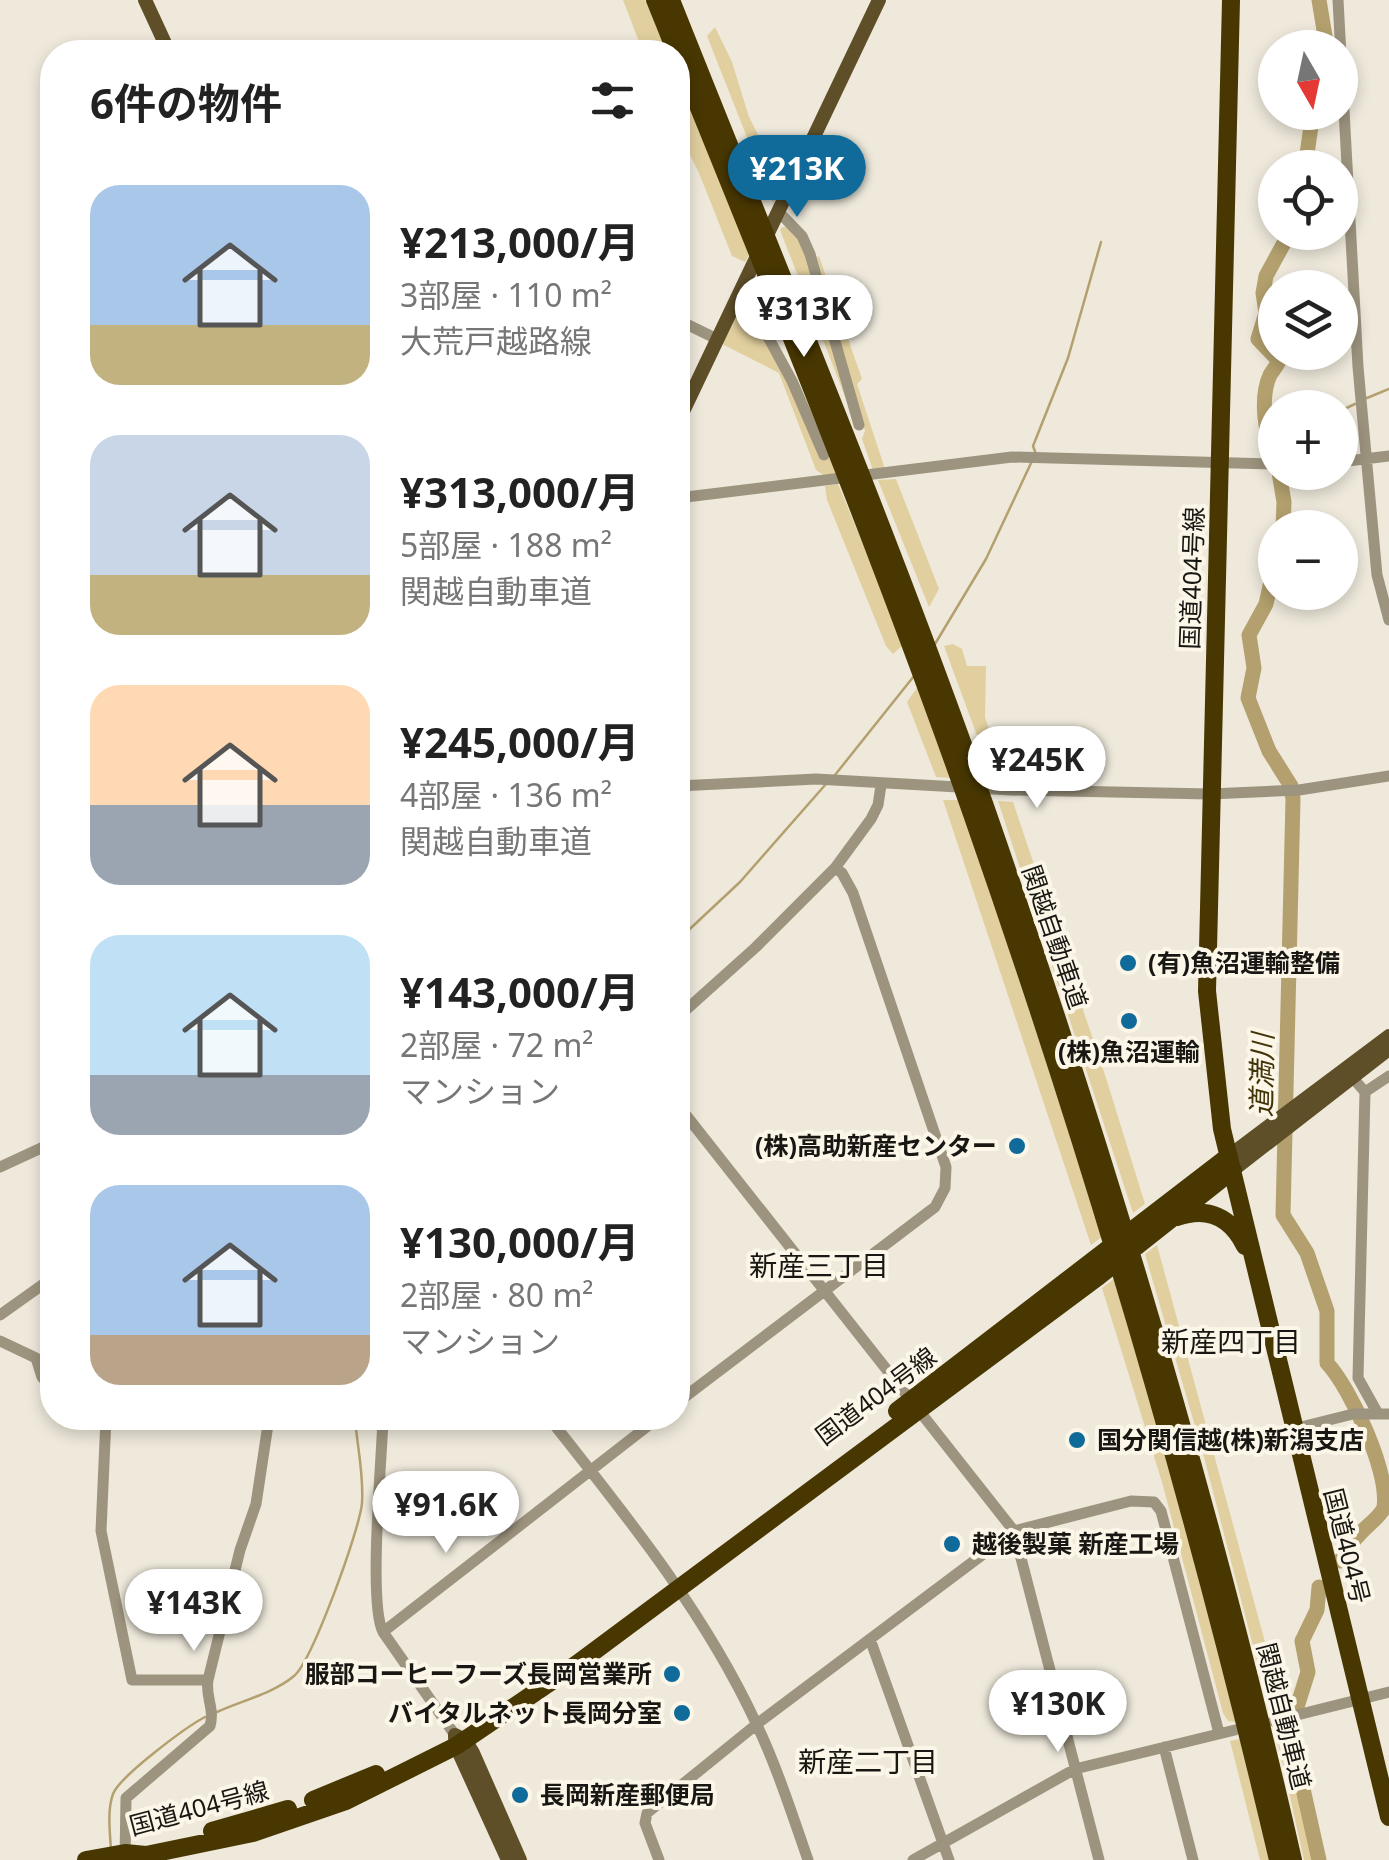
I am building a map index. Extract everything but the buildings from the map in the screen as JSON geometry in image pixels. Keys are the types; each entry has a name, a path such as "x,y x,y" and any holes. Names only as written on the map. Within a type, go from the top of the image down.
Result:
{"highway":[{"name":"関越自動車道","path":"655,0 671,40"},
{"name":"関越自動車道","path":"671,0 689,40"},
{"name":"国道404号線","path":"1231,0 1207,991 1215,1089 1231,1163"},
{"name":"関越自動車道","path":"690,42 768,213 770,264"},
{"name":"関越自動車道","path":"690,87 749,235 770,264 977,807 1112,1217 1227,1594 1293,1860"},
{"name":"国道404号線","path":"913,1405 1099,1276 1231,1163"},
{"name":"国道404号線","path":"125,1857 268,1828 346,1801 459,1741 548,1685 674,1584 1231,1163"},
{"name":"国道404号","path":"1231,1163 1389,1817"},
{"path":"1166,1221 1189,1213 1217,1214 1235,1228 1254,1264"},
{"name":"関越自動車道","path":"1130,1276 1278,1860"},
{"path":"86,1860 125,1857"}],"main road":[{"path":"146,0 164,40"},
{"path":"690,396 741,287 768,213 879,0"},
{"path":"1231,1163 1389,1036"},
{"path":"1231,1163 1389,1049"},
{"path":"459,1741 508,1860"},
{"path":"459,1741 520,1860"}],"street":[{"path":"1338,0 1348,229 1366,461 1377,575 1389,620"},
{"path":"768,213 802,236 810,254 859,425"},
{"path":"741,287 792,382 824,454"},
{"path":"690,326 717,339"},
{"path":"1358,461 1389,456"},
{"path":"690,497 1012,457 1258,464"},
{"path":"690,785 816,779 1210,794 1299,790 1389,776"},
{"path":"690,1006 835,868 871,820 881,784"},
{"path":"690,1393 942,1198 946,1166 853,893 835,868"},
{"path":"1365,1092 1389,1076"},
{"path":"1353,1078 1365,1092 1358,1378 1383,1413"},
{"path":"690,1120 1014,1531 1099,1860"},
{"path":"0,1167 40,1148"},
{"path":"0,1316 40,1287"},
{"path":"0,1341 36,1358 40,1371"},
{"path":"1293,1429 1353,1414 1383,1413"},
{"path":"106,1430 102,1531 132,1680 208,1680"},
{"path":"125,1857 126,1798 210,1726 214,1709 208,1680 240,1550 256,1504 267,1430"},
{"path":"383,1430 378,1614 383,1632 459,1741"},
{"path":"558,1430 674,1584 718,1653 757,1724 808,1860"},
{"path":"383,1632 642,1430"},
{"path":"658,1860 645,1823 647,1813 757,1724 1014,1531 1131,1501 1154,1502 1160,1511 1219,1733"},
{"path":"870,1639 949,1860"},
{"path":"1273,1721 1389,1692"},
{"path":"913,1860 1075,1770 1235,1730"},
{"path":"1164,1747 1193,1860"}],"shaded area":[{"path":"623,0 645,0 662,40 638,40"},
{"path":"715,27 732,62 749,117 783,183 773,203 707,36"},
{"path":"690,104 751,251 745,262 732,256 690,155"},
{"path":"782,227 802,242 848,404 780,230"},
{"path":"819,256 862,379 857,384 885,469 873,470 862,439 865,431"},
{"path":"741,303 747,307 836,474 825,476 816,470 779,373 722,344"},
{"path":"896,479 939,589 929,607 878,480"},
{"path":"838,484 904,644 893,654 886,646 827,500 825,486"},
{"path":"953,644 962,649 967,666 986,666 985,717 1005,778 993,779 944,646"},
{"path":"919,685 952,778 936,777 907,702"},
{"path":"943,800 960,800 1103,1236 1091,1245"},
{"path":"998,801 1013,802 1106,1078 1145,1204 1133,1213"},
{"path":"1157,1245 1284,1712 1271,1715 1204,1457 1145,1254"},
{"path":"1115,1278 1187,1529 1236,1722 1228,1721 1223,1713 1162,1482 1102,1288"},
{"path":"1287,1726 1317,1860 1304,1860 1275,1729"},
{"path":"1240,1739 1270,1860 1260,1860 1230,1741"}],"waterway":[{"name":"道満川","path":"1319,0 1324,30"},
{"name":"道満川","path":"1308,150 1310,130"},
{"path":"1036,454 1033,446 1068,358 1101,242"},
{"name":"道満川","path":"1266,390 1279,361 1258,339 1266,313 1266,276 1280,250"},
{"path":"1367,398 1389,389"},
{"path":"935,644 986,559 1032,461"},
{"name":"道満川","path":"1282,490 1284,510"},
{"name":"道満川","path":"1263,610 1249,635 1254,668 1248,698 1269,751 1291,786 1293,799 1283,1215 1307,1253 1327,1311 1327,1363 1347,1391 1366,1431 1384,1492 1384,1508 1340,1561"},
{"path":"835,775 914,676"},
{"path":"690,929 740,882 826,784"},
{"path":"217,1712 286,1682 302,1665 312,1646 344,1565 362,1503 356,1430"},
{"name":"道満川","path":"1297,1707 1308,1672 1302,1641 1317,1610 1319,1587"},
{"path":"111,1850 110,1807 118,1786 154,1752 205,1717"},
{"name":"道満川","path":"1293,1724 1290,1731 1319,1860"}],"place":[{"name":"(有)魚沼運輸整備","path":"1128,963"},
{"name":"(株)魚沼運輸","path":"1129,1021"},
{"name":"(株)高助新産センター","path":"1017,1146"},
{"name":"国分関信越(株)新潟支店","path":"1077,1440"},
{"name":"越後製菓 新産工場","path":"952,1544"},
{"name":"服部コーヒーフーズ長岡営業所","path":"672,1674"},
{"name":"バイタルネット長岡分室","path":"682,1713"},
{"name":"長岡新産郵便局","path":"520,1795"}],"district":[{"name":"新産三丁目","path":"819,1266"},
{"name":"新産四丁目","path":"1231,1342"},
{"name":"新産二丁目","path":"868,1762"}]}
